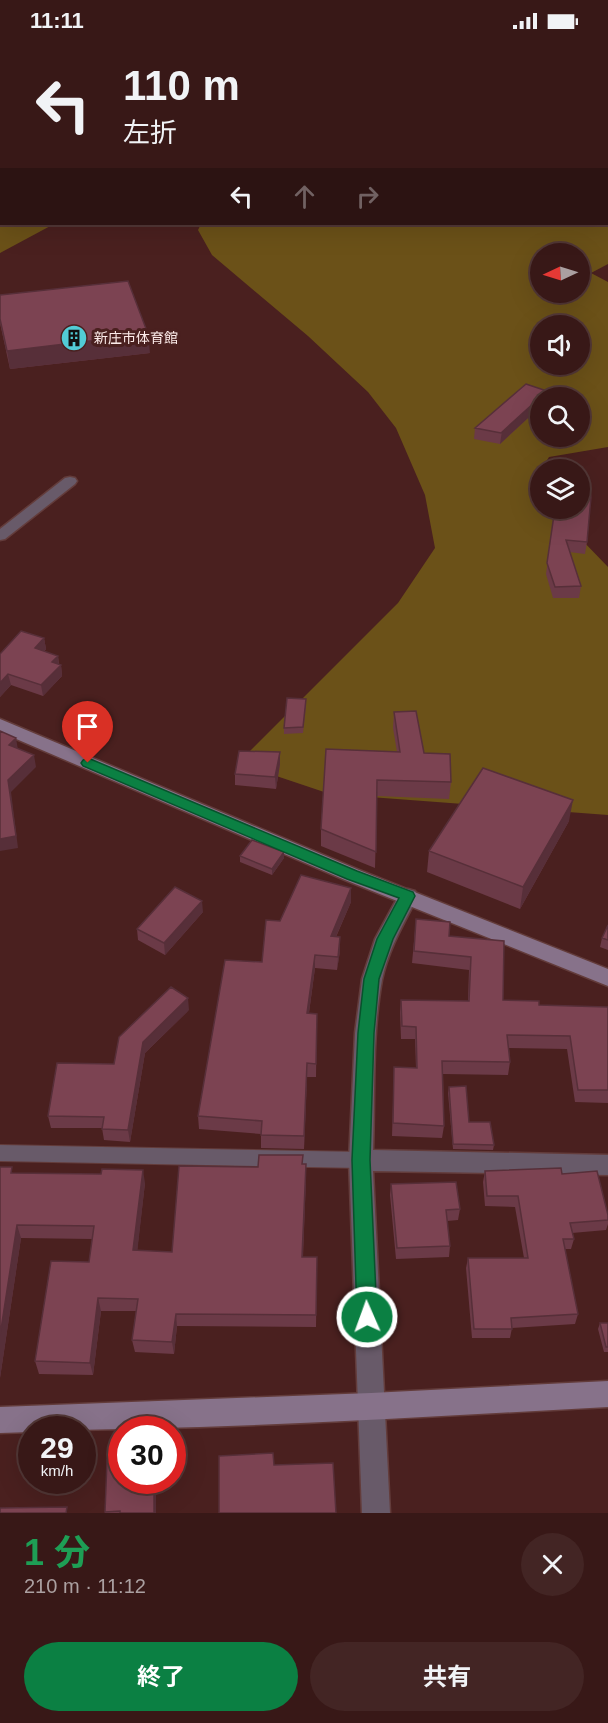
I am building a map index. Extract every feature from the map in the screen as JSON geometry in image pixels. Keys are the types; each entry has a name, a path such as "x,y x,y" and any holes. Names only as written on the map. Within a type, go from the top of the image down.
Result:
{"street":[{"path":"0,536 70,481"},
{"path":"0,725 352,875 608,978"},
{"path":"376,1513 361,1160 366,1033 372,979 385,939 408,896"},
{"path":"361,1160 608,1165"},
{"path":"0,1419 371,1406 608,1394"}],"lane":[{"path":"0,1153 361,1160"}],"shaded area":[{"path":"0,225 52,225 0,253"},
{"path":"200,225 608,225 608,264 591,273 608,282 608,447 548,459 530,459 530,519 562,519 608,567 608,815 330,794 238,763 398,603 435,548 425,495 396,428 368,392 308,336 212,255 198,230"}],"building":[{"name":"新庄市体育館","path":"128,281 148,334 7,351 0,319 0,295"},
{"path":"526,384 535,387 530,387 530,407 501,433 475,428"},
{"path":"553,519 589,519 587,542 566,540 581,586 555,587 547,563"},
{"path":"21,631 44,638 35,648 58,656 52,662 61,665 41,685 8,674 0,683 0,654"},
{"path":"287,698 306,699 303,727 284,728"},
{"path":"416,711 424,753 450,754 451,782 377,780 376,852 321,829 326,749 400,752 394,712"},
{"path":"0,731 16,738 9,745 34,755 8,780 16,836 0,839"},
{"path":"239,751 280,752 275,777 235,774"},
{"path":"483,768 573,800 523,887 429,851"},
{"path":"252,840 284,852 272,869 240,856"},
{"path":"301,875 351,888 331,936 340,937 338,957 315,955 307,1013 317,1014 316,1064 307,1063 304,1136 261,1135 262,1121 198,1116 225,960 262,962 266,920 280,921"},
{"path":"175,887 202,901 164,943 137,929"},
{"path":"416,919 450,922 449,936 504,941 503,1000 539,1001 539,1005 608,1007 608,1090 578,1090 570,1036 507,1035 510,1062 442,1061 444,1126 393,1123 394,1067 417,1068 416,1027 402,1026 401,1000 469,1001 471,957 414,951"},
{"path":"608,925 608,940 602,938"},
{"path":"171,987 188,998 143,1042 128,1130 102,1129 104,1117 48,1116 57,1063 114,1064 119,1037"},
{"path":"466,1086 469,1122 490,1122 494,1145 453,1144 449,1087"},
{"path":"259,1155 303,1155 302,1164 306,1164 302,1257 317,1257 316,1315 176,1314 172,1342 132,1340 138,1299 98,1298 90,1363 35,1361 51,1261 89,1262 94,1226 17,1225 0,1336 0,1167 12,1167 11,1173 101,1174 102,1169 143,1170 133,1250 172,1252 179,1166 258,1167"},
{"path":"561,1168 562,1174 597,1171 608,1215 608,1220 570,1223 574,1239 563,1239 578,1314 511,1318 512,1329 474,1329 468,1258 528,1258 518,1196 487,1196 485,1171"},
{"path":"456,1182 460,1209 446,1210 450,1246 397,1248 391,1184"},
{"path":"600,1323 608,1323 608,1347 606,1347"},
{"path":"273,1453 274,1465 333,1463 336,1513 219,1513 219,1456"},
{"path":"107,1460 108,1494 154,1494 154,1513 105,1512"},
{"path":"67,1507 66,1513 0,1513 0,1508"}],"place":[{"name":"新庄市体育館","path":"74,338"}],"route":[{"path":"88,763 352,875 408,896 385,939 372,979 366,1033 361,1160 367,1317"}]}
